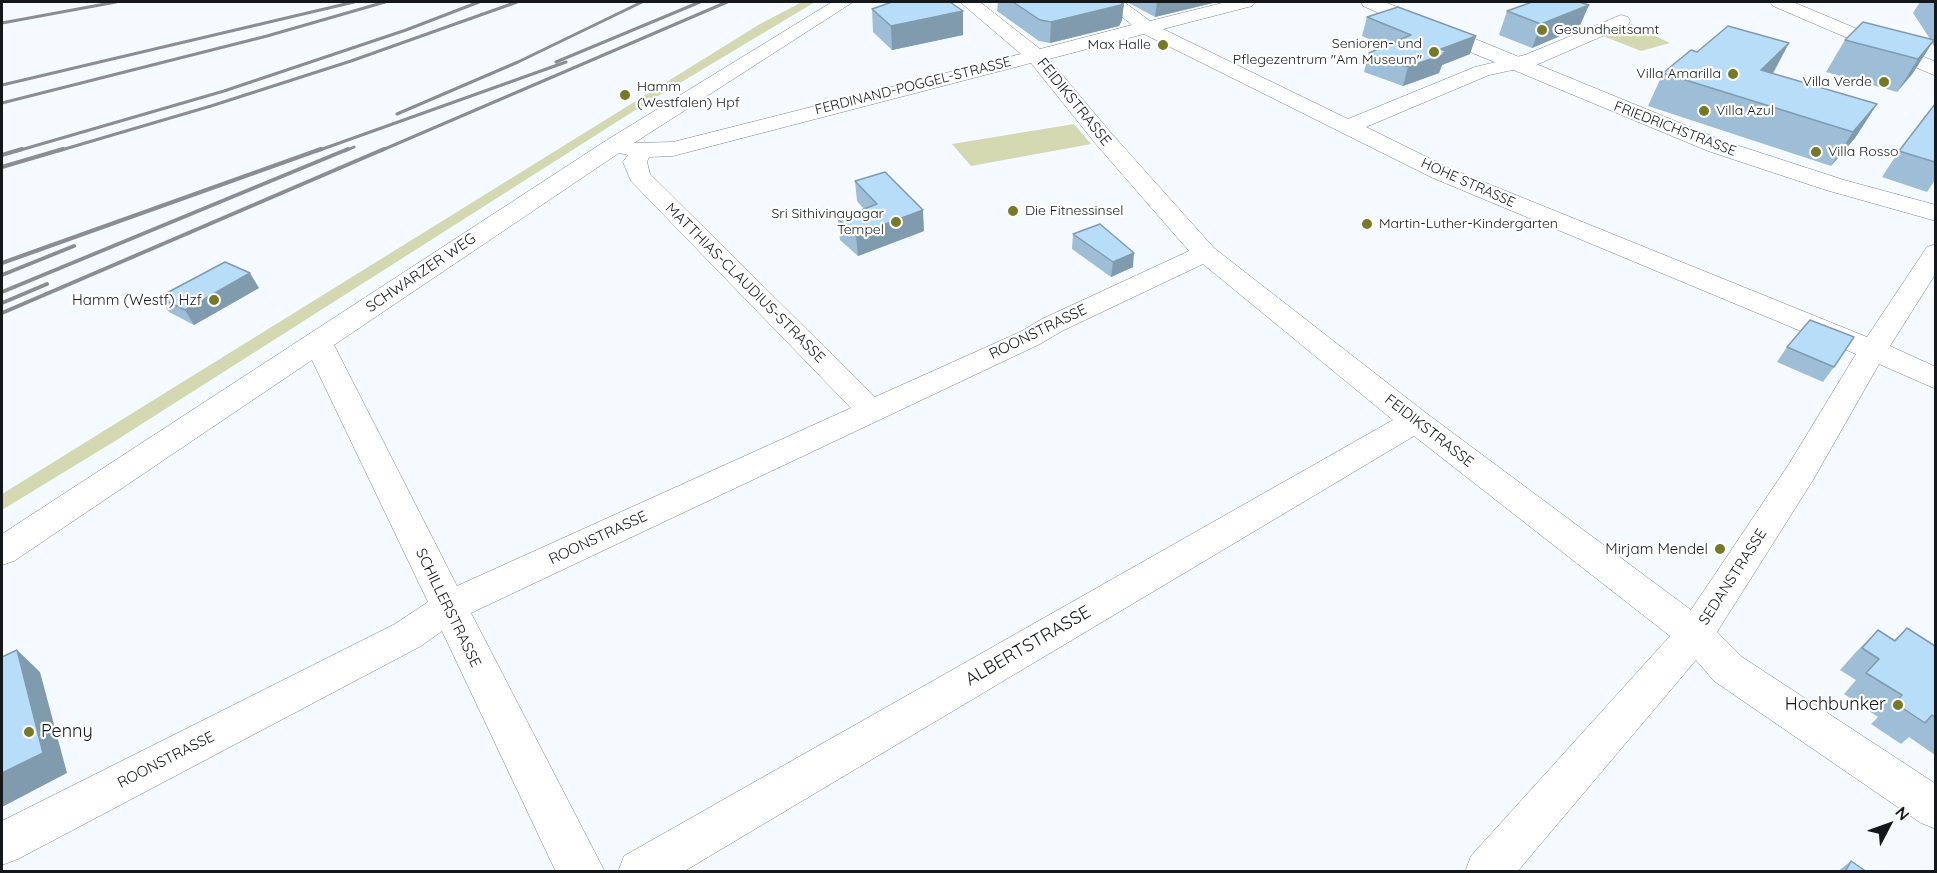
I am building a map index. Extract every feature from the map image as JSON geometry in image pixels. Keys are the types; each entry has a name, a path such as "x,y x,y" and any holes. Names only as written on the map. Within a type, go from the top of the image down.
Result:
{"street":[{"name":"SCHWARZER WEG","path":"2,551 615,145 844,2"},
{"name":"FEIDIKSTRASSE","path":"969,2 1035,55 1103,138 1205,253 1415,421 1695,634 1728,669 1935,809"},
{"name":"HOHE STRASSE","path":"1113,2 1146,27 1474,187 1873,350 1935,379"},
{"name":"FERDINAND-POGGEL-STRASSE","path":"615,145 641,151 673,149 1246,2"},
{"name":"FRIEDRICHSTRASSE","path":"1370,2 1422,26 1716,146 1835,185 1935,213"},
{"name":"FRIEDRICHSTRASSE","path":"1395,2 1402,11 1422,26"},
{"path":"1779,2 1935,70"},
{"path":"1348,127 1482,71 1529,61 1621,21"},
{"name":"MATTHIAS-CLAUDIUS-STRASSE","path":"641,151 635,162 639,176 871,411"},
{"name":"SEDANSTRASSE","path":"1487,872 1695,634 1801,472 1873,350 1935,252"},
{"name":"ROONSTRASSE","path":"2,844 408,636 448,607 1030,338 1052,325 1205,253"},
{"name":"SCHILLERSTRASSE","path":"318,342 574,860 584,872"},
{"name":"ALBERTSTRASSE","path":"640,872 1415,421"}],"green space":[{"path":"802,2 815,2 648,102 115,441 2,510 2,494 760,24"},
{"path":"1631,24 1670,43 1641,51 1603,36"},
{"path":"1074,124 1091,144 971,166 952,144"}],"building":[{"path":"892,2 950,2 963,11 891,26 872,9"},
{"path":"1013,2 1123,2 1121,5 1051,22 1040,20"},
{"path":"1532,2 1579,2 1589,5 1541,24 1507,11"},
{"path":"1398,7 1476,36 1441,49 1447,52 1443,53 1445,54 1408,67 1369,53 1411,35 1367,17"},
{"path":"1863,22 1934,40 1918,59 1845,40"},
{"path":"1728,26 1789,43 1761,70 1877,104 1853,132 1663,73 1691,50 1697,52"},
{"path":"1935,104 1935,162 1899,151"},
{"path":"885,172 923,210 856,235 838,219 877,204 855,181"},
{"path":"1100,224 1134,253 1113,262 1073,234"},
{"path":"225,262 250,273 185,310 159,297"},
{"path":"1810,320 1854,337 1834,367 1787,347"},
{"path":"1907,628 1935,646 1935,717 1932,715 1925,723 1895,703 1902,695 1866,673 1879,659 1862,648 1878,630 1895,641"},
{"path":"17,650 43,753 2,773 2,657"},
{"path":"1851,861 1867,872 1845,872"}],"railway":[{"path":"2,23 116,2"},
{"path":"2,85 354,2"},
{"path":"2,103 267,36 385,2"},
{"path":"17,151 224,91 406,30 479,2"},
{"path":"58,151 211,106 351,61 517,2"},
{"path":"397,114 518,62 642,2"},
{"path":"556,62 700,2"},
{"path":"380,151 727,2"},
{"path":"317,151 566,62"},
{"path":"345,151 354,147"},
{"path":"2,155 22,149"},
{"path":"2,167 63,149"},
{"path":"2,263 321,149"},
{"path":"2,292 348,149"},
{"path":"2,313 384,149"},
{"path":"2,275 74,246"},
{"path":"2,303 47,284"}],"place":[{"name":"Gesundheitsamt","path":"1542,30"},
{"name":"Max Halle","path":"1163,45"},
{"name":"Senioren- und Pflegezentrum \"Am Museum\"","path":"1434,52"},
{"name":"Villa Amarilla","path":"1733,74"},
{"name":"Villa Verde","path":"1884,82"},
{"name":"Hamm (Westfalen) Hpf","path":"625,95"},
{"name":"Villa Azul","path":"1704,111"},
{"name":"Villa Rosso","path":"1816,152"},
{"name":"Die Fitnessinsel","path":"1013,211"},
{"name":"Sri Sithivinayagar Tempel","path":"896,222"},
{"name":"Martin-Luther-Kindergarten","path":"1367,224"},
{"name":"Hamm (Westf) Hzf","path":"214,300"},
{"name":"Mirjam Mendel","path":"1720,549"},
{"name":"Hochbunker","path":"1898,705"},
{"name":"Penny","path":"29,732"}]}
